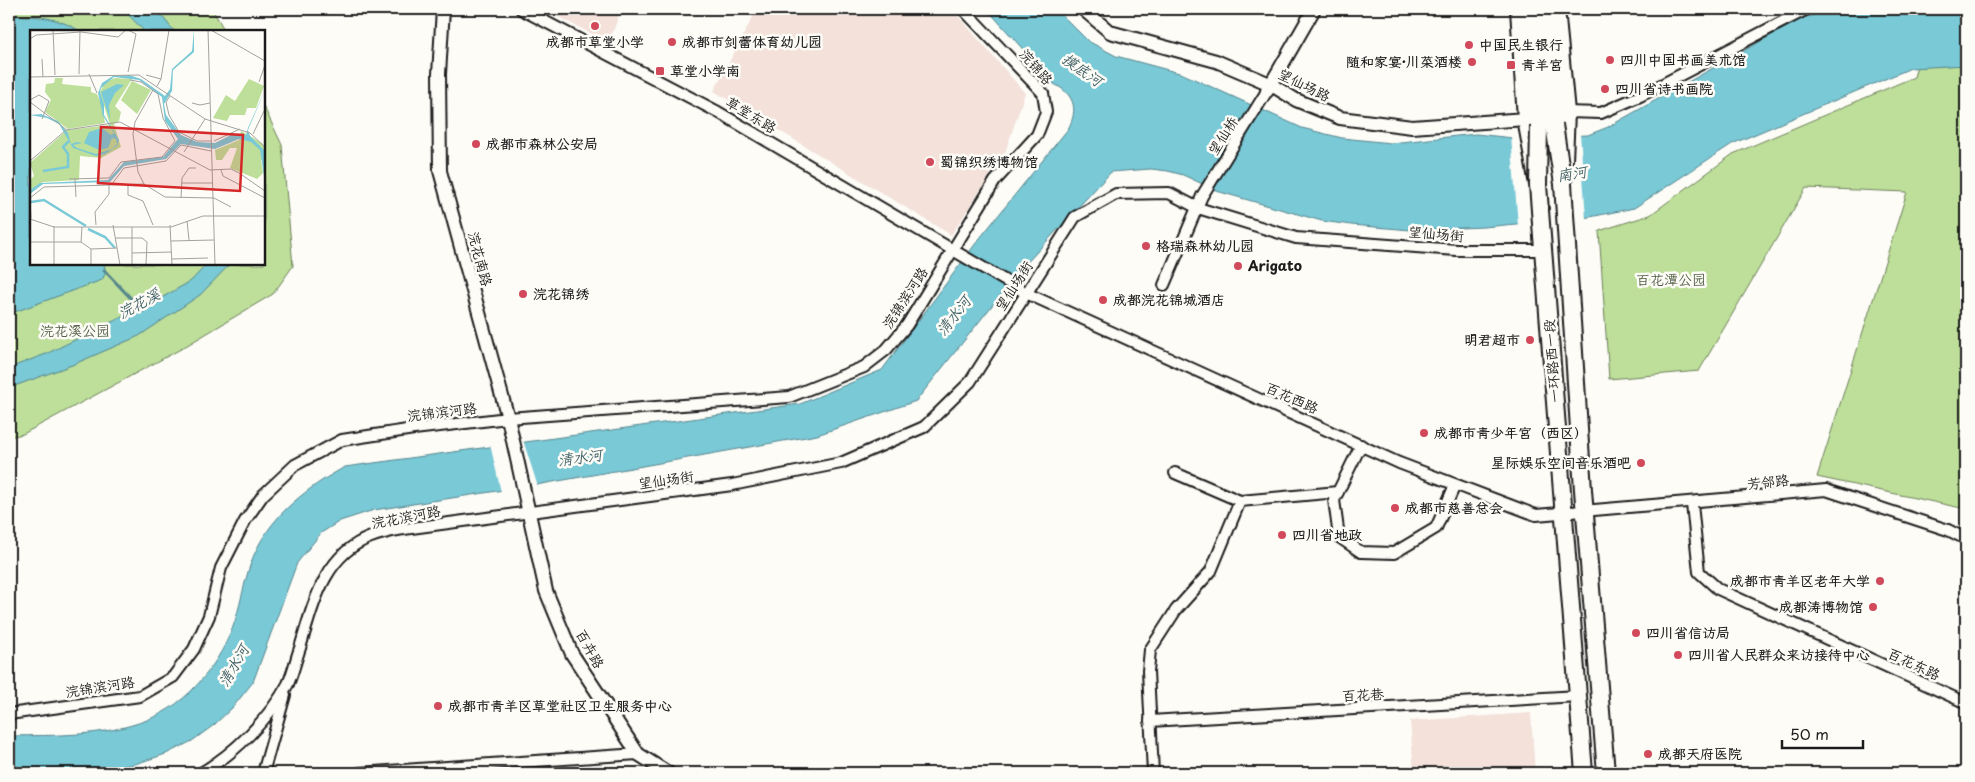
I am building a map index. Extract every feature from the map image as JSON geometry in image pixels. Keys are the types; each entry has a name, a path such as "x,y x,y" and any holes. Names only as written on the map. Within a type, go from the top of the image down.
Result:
{"main road":[{"path":"1519,9 1546,122"},
{"path":"1531,9 1546,122"},
{"path":"1545,9 1546,122"},
{"path":"1546,122 1556,9"},
{"name":"一环路西一段","path":"1546,122 1563,184 1584,513 1606,773"},
{"name":"一环路西一段","path":"1546,122 1538,185 1584,773"}],"street":[{"name":"浣花南路","path":"443,9 439,74 440,171 508,418 530,513"},
{"name":"草堂东路","path":"521,9 718,112 1014,286"},
{"name":"浣锦路","path":"951,250 995,181 1037,135 1046,112 1043,93 964,9"},
{"name":"望仙场路","path":"1083,9 1110,32 1216,61 1269,88 1340,118 1412,127 1546,122"},
{"path":"1269,88 1314,9"},
{"path":"1546,122 1601,113 1640,96 1807,9"},
{"name":"望仙桥","path":"1164,284 1202,196 1269,88"},
{"name":"望仙场街","path":"530,513 732,485 841,463 924,428 970,382 1075,217 1116,194 1169,193 1198,208 1296,238 1456,250 1543,250"},
{"name":"浣锦滨河路","path":"9,714 140,696 173,677 194,649 209,616 221,568 245,521 263,495 295,465 342,440 508,418 789,397 864,367 886,350 908,325 951,250"},
{"name":"百花西路","path":"1014,286 1399,463 1536,516 1564,514"},
{"path":"1362,445 1334,500 1339,537 1361,552 1394,553 1436,528 1456,485"},
{"path":"1175,473 1240,501 1338,492"},
{"name":"芳邻路","path":"1564,514 1692,504 1826,490 1948,530 1966,539"},
{"path":"1153,773 1148,671 1150,650 1176,610 1211,571 1240,501"},
{"name":"百花东路","path":"1692,504 1699,572 1718,589 1966,703"},
{"name":"浣花滨河路","path":"263,773 288,683 317,592 333,564 349,549 370,537 404,529 530,513"},
{"name":"百卉路","path":"530,513 546,591 572,654 638,754 668,773"},
{"name":"浣花滨河路","path":"201,773 239,743 269,714 288,683"},
{"name":"百花巷","path":"1150,721 1578,696"},
{"path":"359,773 407,772 638,754"}],"shaded area":[{"name":"成都市草堂小学","path":"543,9 621,9 609,43"},
{"path":"757,9 952,9 1025,93 1005,153 951,235 714,91"},
{"path":"1531,713 1535,773 1414,773 1410,721"}],"green space":[{"name":"浣花溪公园","path":"9,9 212,9 224,30 30,30 30,265 265,265 265,109 282,145 293,266 273,294 179,350 23,434 9,437"},
{"name":"百花潭公园","path":"1932,9 1966,9 1966,509 1817,477 1907,192 1806,188 1699,371 1609,379 1599,231 1650,215 1733,154 1914,77"}],"water":[{"path":"123,9 156,9 173,30 143,30"},
{"path":"987,9 1056,9 1088,41 1116,56 1183,74 1302,128 1342,138 1391,143 1476,134 1513,138 1588,135 1608,127 1802,18 1844,9 1932,9 1948,12 1966,9 1966,65 1911,68 1732,144 1634,208 1590,217 1484,227 1411,230 1351,225 1322,221 1220,192 1183,175 1168,171 1151,169 1111,172 1022,268 916,401 817,435 536,485 374,510 340,521 321,533 297,563 253,682 233,707 214,725 192,741 166,754 135,764 82,773 9,773 9,736 79,734 130,726 162,713 190,692 212,666 229,636 254,555 270,527 304,493 345,467 800,404 882,370 976,243 1068,129 1071,122 1074,109 1070,97 1054,84"},
{"path":"9,16 28,16 55,20 78,30 30,30 30,265 104,265 106,272 102,280 9,314"},
{"path":"206,265 229,265 200,295 139,336 72,365 9,388 9,368 46,354 163,297 191,281"}],"pier":[{"path":"1580,133 1586,219 1518,226 1511,136"},
{"path":"523,440 538,487 501,492 490,444"}],"waterway":[{"name":"浣花溪","path":"104,270 143,311"}],"place":[{"name":"成都市草堂小学","path":"595,26"},
{"name":"成都市剑蕾体育幼儿园","path":"672,42"},
{"name":"中国民生银行","path":"1469,45"},
{"name":"四川中国书画美术馆","path":"1610,60"},
{"name":"随和家宴·川菜酒楼","path":"1472,62"},
{"name":"青羊宫","path":"1511,65"},
{"name":"草堂小学南","path":"660,71"},
{"name":"四川省诗书画院","path":"1605,89"},
{"name":"成都市森林公安局","path":"476,144"},
{"name":"蜀锦织绣博物馆","path":"930,162"},
{"name":"格瑞森林幼儿园","path":"1146,246"},
{"name":"Arigato","path":"1238,266"},
{"name":"浣花锦绣","path":"523,294"},
{"name":"成都浣花锦城酒店","path":"1103,300"},
{"name":"明君超市","path":"1530,340"},
{"name":"成都市青少年宫（西区）","path":"1424,433"},
{"name":"星际娱乐空间音乐酒吧","path":"1641,463"},
{"name":"成都市慈善总会","path":"1395,508"},
{"name":"四川省地政","path":"1282,535"},
{"name":"成都市青羊区老年大学","path":"1880,581"},
{"name":"成都涛博物馆","path":"1873,607"},
{"name":"四川省信访局","path":"1636,633"},
{"name":"四川省人民群众来访接待中心","path":"1678,655"},
{"name":"成都市青羊区草堂社区卫生服务中心","path":"438,706"},
{"name":"成都天府医院","path":"1648,754"}],"water label":[{"name":"摸底河","path":"1082,70"},
{"name":"南河","path":"1572,174"},
{"name":"清水河","path":"954,316"},
{"name":"清水河","path":"580,458"},
{"name":"清水河","path":"234,666"}]}
